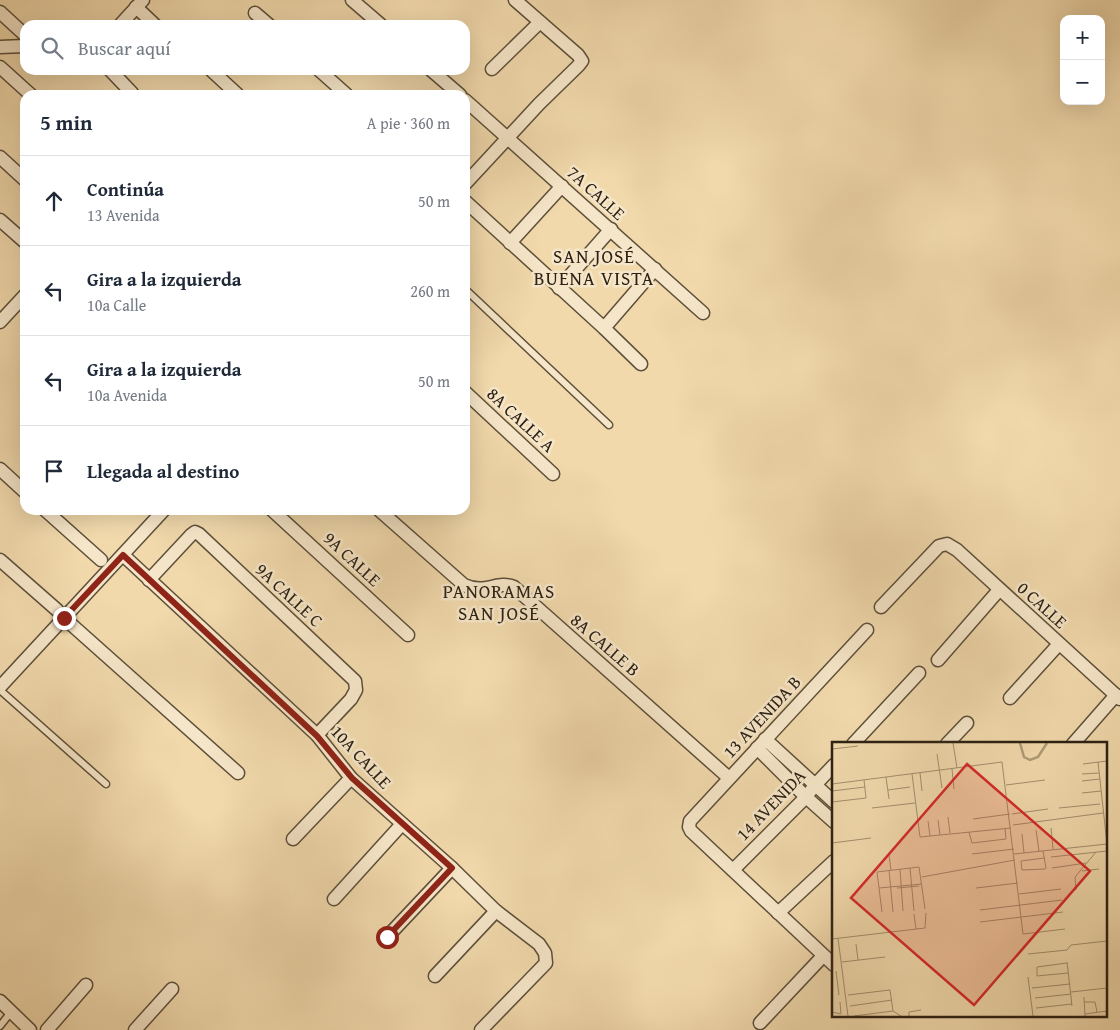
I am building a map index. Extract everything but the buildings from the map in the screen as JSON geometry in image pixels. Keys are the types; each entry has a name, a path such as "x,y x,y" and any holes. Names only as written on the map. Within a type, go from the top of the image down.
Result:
{"street":[{"path":"352,0 375,20"},
{"path":"470,179 582,61 515,0"},
{"path":"125,20 140,4 151,20"},
{"path":"0,12 20,30"},
{"path":"256,13 263,20"},
{"path":"492,69 540,22"},
{"path":"0,47 20,46"},
{"path":"0,68 24,90"},
{"path":"115,75 129,90"},
{"path":"216,75 233,90"},
{"path":"325,75 341,90"},
{"path":"438,75 454,90"},
{"name":"7A CALLE","path":"470,104 703,313"},
{"path":"0,157 20,175"},
{"path":"510,243 562,186"},
{"path":"470,206 641,364"},
{"path":"0,220 20,238"},
{"path":"559,288 611,229"},
{"path":"604,328 655,269"},
{"path":"0,322 20,300"},
{"name":"8A CALLE A","path":"470,397 553,474"},
{"path":"0,469 20,487"},
{"path":"51,515 101,560"},
{"path":"0,688 60,614 123,555 159,515"},
{"name":"9A CALLE","path":"277,515 408,635"},
{"name":"8A CALLE B","path":"386,515 464,585 477,590 505,585 514,587 729,778"},
{"name":"9A CALLE C","path":"149,580 191,535 195,532 199,534 355,681 356,690 351,699 317,736"},
{"name":"0 CALLE","path":"880,607 939,546 947,544 957,550 1118,697"},
{"name":"10A CALLE","path":"123,555 317,736 352,778 496,910 539,944 545,953 546,963 481,1030"},
{"path":"0,560 238,773"},
{"path":"938,660 999,590"},
{"name":"13 AVENIDA B","path":"733,870 691,831 689,827 690,821 867,630"},
{"path":"1010,698 1059,644"},
{"path":"855,742 919,673"},
{"path":"1075,742 1118,697"},
{"path":"949,742 967,723"},
{"path":"761,744 832,800"},
{"path":"761,744 806,797 832,820"},
{"name":"14 AVENIDA","path":"733,870 806,797 832,767"},
{"path":"293,839 352,778"},
{"path":"334,899 402,824"},
{"path":"778,913 832,863"},
{"path":"387,937 452,868"},
{"path":"733,870 830,961 760,1022"},
{"path":"435,976 496,910"},
{"path":"47,1030 86,985"},
{"path":"135,1030 172,989"},
{"path":"0,1001 30,1030"}],"lane":[{"path":"470,294 609,425"},
{"path":"0,688 106,784"},
{"path":"0,1026 11,1012"}],"district":[{"name":"SAN JOSÉ BUENA VISTA","path":"594,267"},
{"name":"PANORAMAS SAN JOSÉ","path":"499,602"}],"route":[{"path":"64,618 123,555 317,736 335,755 352,778 452,868 387,937"}]}
